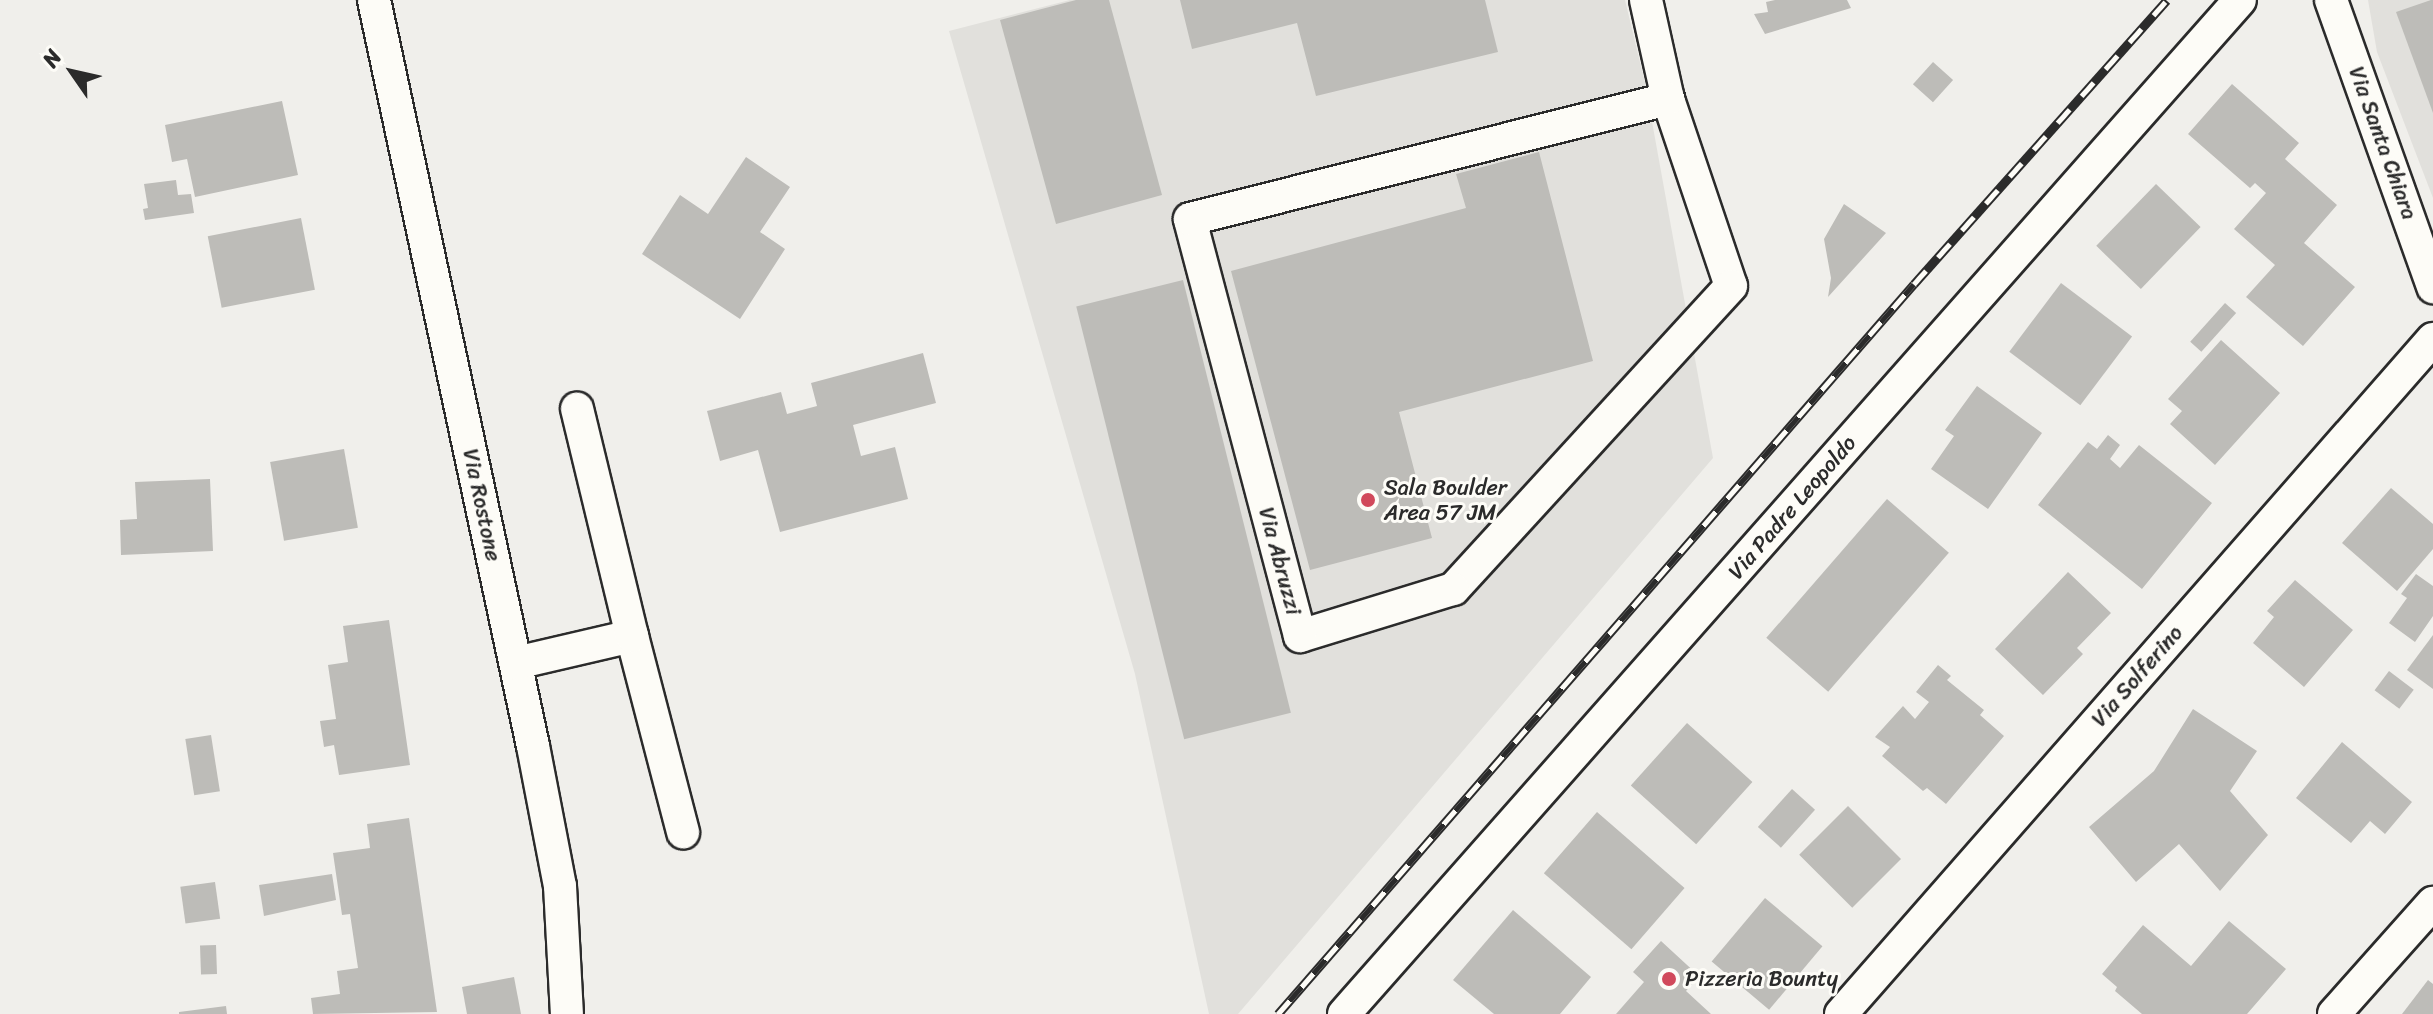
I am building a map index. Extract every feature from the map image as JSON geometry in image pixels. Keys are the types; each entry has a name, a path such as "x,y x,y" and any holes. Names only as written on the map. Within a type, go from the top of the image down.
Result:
{"street":[{"name":"Via Rostone","path":"374,0 516,663 560,886 567,1014"},
{"name":"Via Abruzzi","path":"1646,0 1668,99 1731,286 1453,589 1300,636 1190,219 1668,99"},
{"name":"Via Padre Leopoldo","path":"1344,1014 2240,0"},
{"name":"Via Santa Chiara","path":"2331,0 2433,287"},
{"name":"Via Solferino","path":"1841,1014 2433,339"},
{"path":"577,409 683,832"},
{"path":"516,663 632,636"},
{"path":"2334,1014 2433,903"}],"shaded area":[{"path":"1070,0 1625,0 1645,83 1713,458 1238,1014 1209,1014 1135,674 949,31"},
{"path":"2368,0 2433,0 2433,198 2377,52"}],"building":[{"path":"1076,0 1109,0 1162,195 1056,224 1000,20"},
{"path":"1180,0 1485,0 1498,52 1316,96 1297,23 1192,49"},
{"path":"1847,0 1851,8 1765,34 1754,14 1768,12 1766,2"},
{"path":"2433,0 2433,113 2396,12"},
{"path":"1933,62 1953,80 1933,102 1913,84"},
{"path":"2232,84 2299,143 2285,159 2337,205 2304,243 2355,287 2303,346 2246,297 2275,265 2234,229 2266,193 2255,183 2250,188 2188,134"},
{"path":"282,101 298,175 195,197 187,159 172,162 165,125"},
{"path":"1539,152 1593,361 1399,412 1432,538 1310,570 1231,271 1466,208 1456,174"},
{"path":"746,157 790,187 760,232 785,249 740,319 642,254 680,195 708,214"},
{"path":"176,180 178,195 191,194 194,213 145,220 143,209 148,208 144,184"},
{"path":"2156,184 2201,227 2141,289 2096,246"},
{"path":"1844,204 1886,233 1828,297 1831,278 1824,239"},
{"path":"301,218 315,290 222,308 208,236"},
{"path":"1183,280 1291,713 1184,739 1076,307"},
{"path":"2061,283 2132,337 2080,405 2009,352"},
{"path":"2225,303 2236,313 2201,352 2190,342"},
{"path":"2221,340 2280,393 2215,465 2170,424 2182,411 2168,399"},
{"path":"923,353 936,403 853,425 861,456 895,447 908,499 780,532 758,450 720,461 707,411 781,392 787,414 817,406 811,383"},
{"path":"1977,386 2042,433 1988,509 1931,469 1954,436 1945,430"},
{"path":"2108,435 2120,445 2110,459 2120,468 2139,445 2212,503 2142,589 2038,505 2088,442 2097,449"},
{"path":"344,449 358,528 284,541 270,462"},
{"path":"210,479 213,551 121,555 120,520 137,519 135,482"},
{"path":"2391,488 2433,524 2433,549 2397,591 2342,543"},
{"path":"1887,499 1949,553 1828,692 1766,638"},
{"path":"2068,572 2111,613 2077,648 2083,654 2043,695 1995,649"},
{"path":"2416,574 2433,586 2433,616 2415,642 2389,623 2407,598 2401,594"},
{"path":"2295,580 2353,630 2304,687 2253,643 2274,617 2267,611"},
{"path":"389,620 410,765 339,775 334,745 324,747 320,721 336,719 328,665 348,662 343,626"},
{"path":"2433,635 2433,689 2407,670"},
{"path":"1938,665 1951,676 1947,680 1984,710 1980,715 2004,736 1946,804 1927,788 1923,791 1882,756 1890,747 1875,737 1903,706 1915,719 1929,702 1916,692"},
{"path":"2389,671 2414,690 2399,709 2375,690"},
{"path":"2193,709 2257,751 2230,791 2268,835 2220,891 2179,844 2136,882 2089,827 2154,771"},
{"path":"1687,723 1752,782 1696,844 1631,785"},
{"path":"211,735 220,791 194,795 185,739"},
{"path":"2342,742 2412,802 2385,834 2370,821 2351,843 2296,798"},
{"path":"1792,789 1815,810 1781,848 1758,827"},
{"path":"1848,806 1901,859 1852,908 1799,855"},
{"path":"1597,812 1685,888 1631,949 1544,873"},
{"path":"409,818 437,1012 313,1014 311,998 340,994 337,971 358,968 350,914 342,915 333,853 370,848 367,824"},
{"path":"332,874 336,900 264,916 259,885"},
{"path":"215,882 220,919 185,924 180,887"},
{"path":"1765,898 1822,946 1769,1010 1712,962"},
{"path":"1513,910 1591,977 1560,1014 1494,1014 1453,980"},
{"path":"2229,921 2286,969 2247,1014 2142,1014 2115,991 2117,987 2102,974 2143,925 2191,966"},
{"name":"Pizzeria Bounty","path":"1661,941 1699,976 1686,991 1711,1014 1616,1014 1644,982 1633,972"},
{"path":"216,945 217,974 201,975 200,946"},
{"path":"514,977 521,1014 467,1014 462,987"},
{"path":"2428,980 2433,984 2433,1014 2402,1014"},
{"path":"226,1006 227,1014 179,1014 179,1012"}],"railway":[{"path":"1278,1014 1914,284 2167,0"}],"place":[{"name":"Sala Boulder Area 57 JM","path":"1368,500"},
{"name":"Pizzeria Bounty","path":"1669,979"}]}
